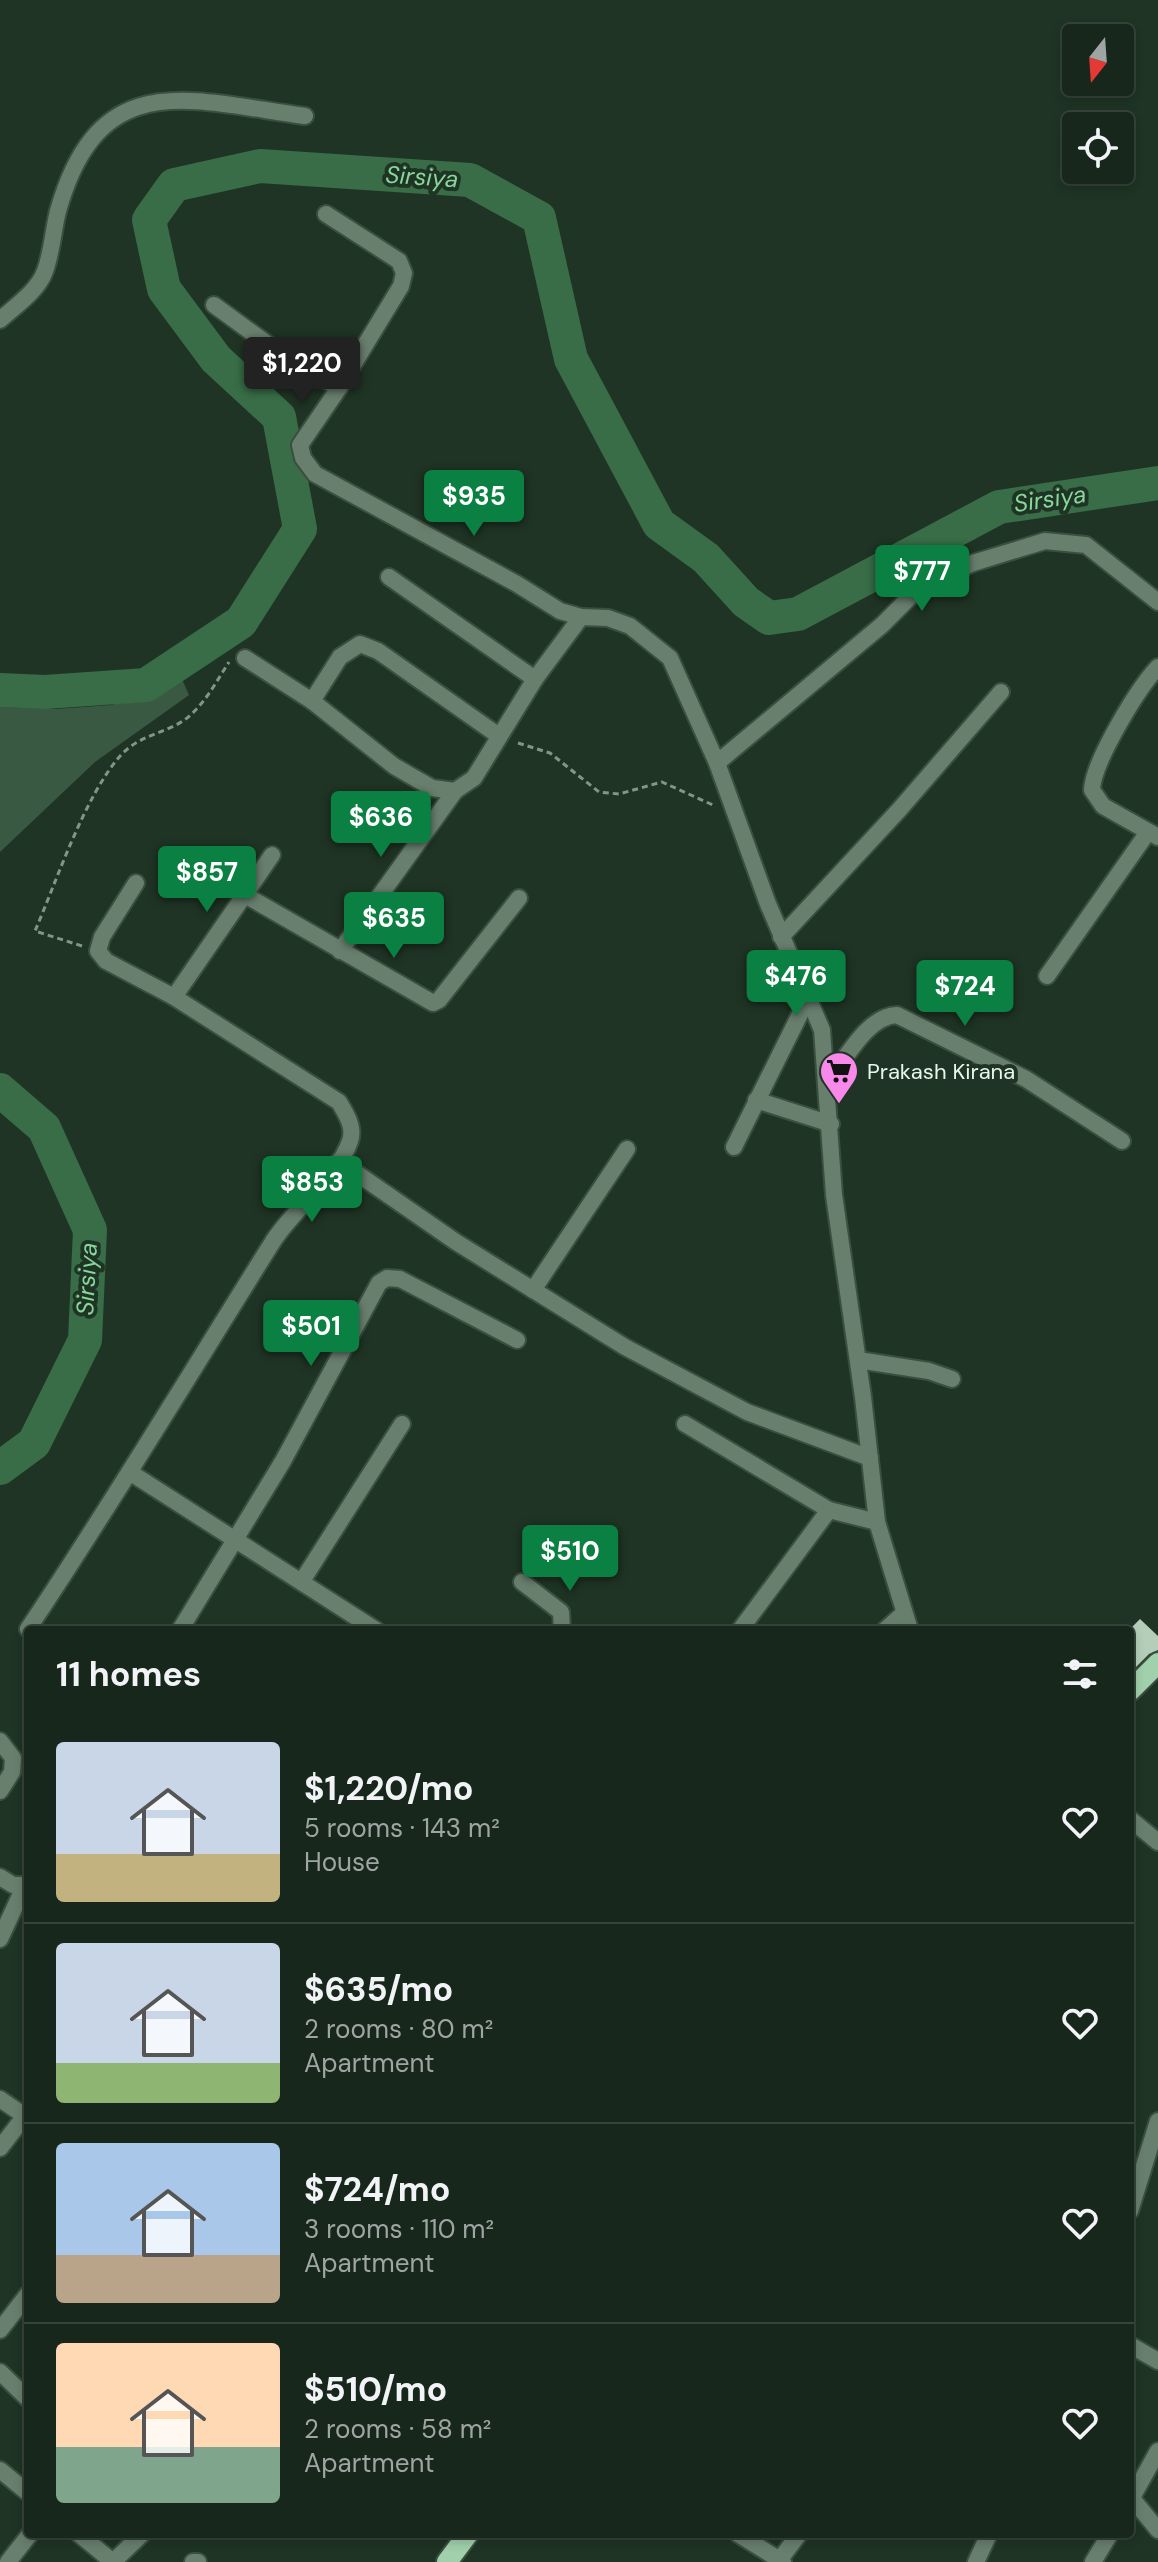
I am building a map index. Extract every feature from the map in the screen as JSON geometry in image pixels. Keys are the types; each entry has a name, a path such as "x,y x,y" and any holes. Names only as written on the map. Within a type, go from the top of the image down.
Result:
{"main road":[{"path":"1134,1687 1158,1663"},
{"path":"447,2562 465,2538"}],"street":[{"path":"0,320 35,288 45,273 65,190 83,150 125,109 160,101 198,101 305,116"},
{"path":"326,214 399,261 404,273 401,286 300,445 303,458 315,474 517,584 560,611 581,617 608,618 630,626 670,658 717,763 781,937 822,1030 834,1195 877,1522 908,1626"},
{"path":"214,305 280,353 339,388"},
{"path":"717,763 882,625 918,589 973,563 1045,541 1086,545 1158,602"},
{"path":"389,577 535,679"},
{"path":"340,951 455,791 474,778 535,679 581,617"},
{"path":"312,701 340,657 360,644 378,651 499,736"},
{"path":"245,658 312,701 394,766 432,788 455,791"},
{"path":"1047,976 1153,835 1103,806 1092,790 1092,780 1144,685 1158,667"},
{"path":"781,937 899,810 1001,692"},
{"path":"174,997 272,855"},
{"path":"30,1626 131,1473 274,1239 339,1161 351,1140 351,1123 339,1102 174,997 106,961 98,951 102,937 136,883"},
{"path":"245,895 433,1003 439,1000 519,898"},
{"path":"734,1147 809,996"},
{"path":"828,1081 874,1023 886,1016 897,1015 1026,1079 1122,1141"},
{"path":"756,1100 831,1124"},
{"path":"533,1290 627,1149"},
{"path":"339,1161 625,1347 747,1412 870,1458"},
{"path":"182,1626 283,1461 379,1283 387,1278 400,1279 517,1340"},
{"path":"858,1360 929,1371 952,1379"},
{"path":"302,1581 402,1424"},
{"path":"685,1424 829,1510 877,1522"},
{"path":"131,1473 370,1626"},
{"path":"743,1626 829,1510"},
{"path":"522,1582 561,1612 562,1626"},
{"path":"890,1626 903,1614"},
{"path":"0,1741 13,1758 12,1772 0,1791"},
{"path":"1134,1822 1158,1842"},
{"path":"0,1877 24,1885"},
{"path":"0,1939 24,1890"},
{"path":"0,2099 24,2114"},
{"path":"0,2148 24,2120"},
{"path":"1134,2198 1157,2124"},
{"path":"0,2330 24,2299"},
{"path":"1134,2347 1158,2361"},
{"path":"0,2372 24,2395"},
{"path":"1134,2493 1158,2451"},
{"path":"0,2470 24,2484"},
{"path":"1134,2502 1158,2530"},
{"path":"8,2562 27,2538"},
{"path":"84,2538 113,2562 138,2538"},
{"path":"744,2538 780,2561 796,2538"},
{"path":"976,2562 987,2538"},
{"path":"1093,2562 1108,2538"}],"path":[{"path":"98,951 35,931 89,808 121,756 143,737 177,725 211,694 228,662 245,658"},
{"path":"499,736 550,753 599,792 619,794 662,782 707,805 731,807"}],"green space":[{"path":"181,677 189,695 95,762 0,852 0,707 56,709 112,705"}],"building":[{"path":"1140,1619 1158,1636 1158,1650 1149,1654 1134,1669 1134,1626"}],"waterway":[{"name":"Sirsiya","path":"0,690 45,692 146,685 241,622 300,529 279,417 216,359 164,289 149,220 174,185 260,166 470,180 539,218 571,359 659,524 706,558 746,602 769,618 798,614 999,507 1158,483"},
{"name":"Sirsiya","path":"0,1090 44,1128 90,1230 85,1340 34,1443 0,1468"}],"place":[{"name":"Prakash Kirana","path":"839,1105"}]}
